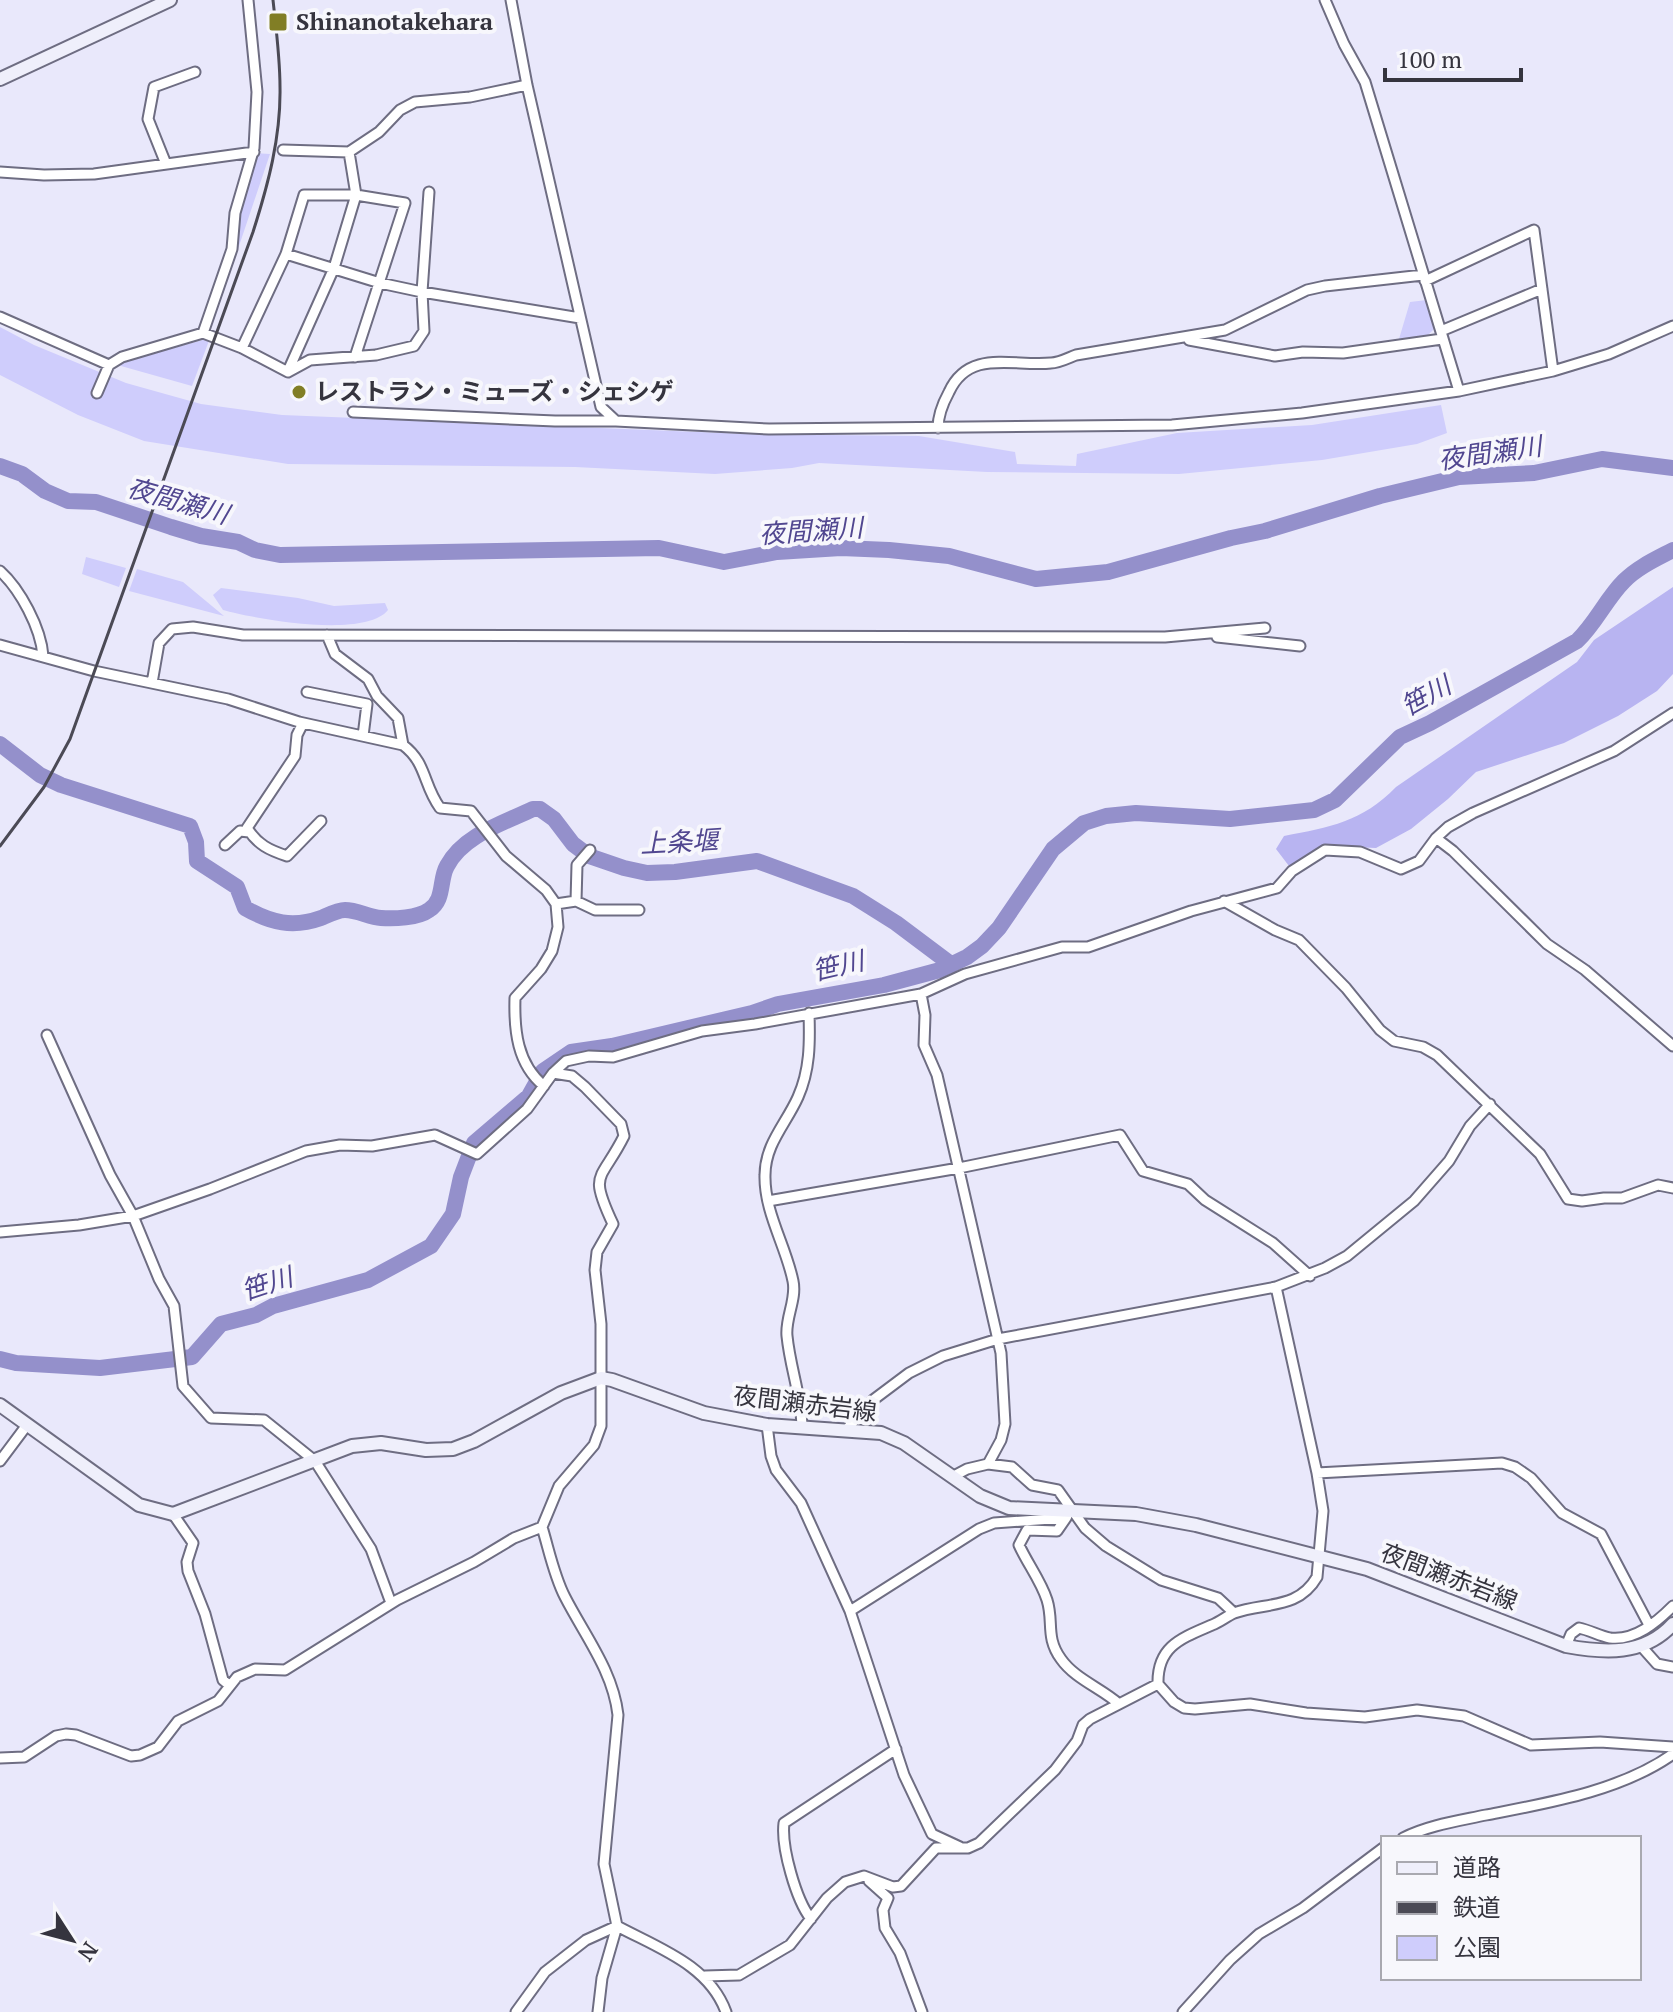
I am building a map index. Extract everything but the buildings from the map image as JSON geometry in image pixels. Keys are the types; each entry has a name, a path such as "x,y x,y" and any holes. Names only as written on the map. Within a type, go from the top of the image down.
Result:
{"main road":[{"path":"0,79 170,0"},
{"path":"0,1405 139,1505 173,1514 352,1446 381,1443 426,1450 453,1449 474,1441 561,1393 601,1378"},
{"name":"夜間瀬赤岩線","path":"601,1378 635,1387 704,1413 767,1425 881,1433 904,1443 980,1496 1009,1508 1069,1514 1136,1514 1196,1525 1367,1569 1566,1646 1591,1651 1641,1646 1666,1632 1673,1624"}],"street":[{"path":"203,333 232,249 235,213 254,152 257,92 248,0"},
{"path":"511,0 527,85 601,407 616,421"},
{"path":"1325,0 1365,82 1459,391"},
{"path":"166,164 148,119 154,87 195,72"},
{"path":"283,150 349,152 379,132 400,110 415,102 470,97 527,85"},
{"path":"0,172 94,174 254,152"},
{"path":"288,372 334,268 356,195 349,152"},
{"path":"288,372 310,360 355,357 414,346 424,331 422,292 429,192"},
{"path":"242,348 286,254 304,195 356,195 405,203 355,357"},
{"path":"938,428 952,384 971,366 998,361 1054,363 1076,355 1225,330 1307,290 1424,278 1534,230 1553,371"},
{"path":"286,254 380,283 580,318"},
{"path":"1181,339 1275,356 1303,352 1343,353 1442,335 1542,289"},
{"path":"0,317 109,365"},
{"path":"353,412 769,429 1172,425 1302,413 1459,391 1553,371 1609,354 1673,326"},
{"path":"97,393 109,365 122,357 203,333 242,348 288,372"},
{"path":"0,571 8,578 33,622 43,656"},
{"path":"152,683 159,643 172,629 193,627 243,635 1165,637 1265,628"},
{"path":"1205,634 1248,642 1300,646"},
{"path":"327,635 335,654 368,679 377,696 398,718 403,745"},
{"path":"0,645 94,671 228,699 303,723 403,745 416,755 432,798 440,808 471,811 506,856 546,890 556,904 558,927 552,951 541,969 515,998 514,1024 520,1053 540,1083"},
{"path":"307,692 367,704 363,736"},
{"path":"0,1232 79,1225 133,1216 306,1151 340,1145 372,1146 435,1135 472,1152 527,1109 540,1083 566,1061 589,1056 613,1057 702,1031 921,994 965,974 1062,947 1088,947 1224,901 1277,888 1292,871 1325,850 1360,852 1401,869 1419,861 1448,827 1614,751 1673,713"},
{"path":"303,723 297,735 295,756 247,828 264,848 287,856 321,821"},
{"path":"225,845 240,831 249,832"},
{"path":"1436,838 1547,944 1585,970 1673,1046"},
{"path":"576,901 577,865 586,854"},
{"path":"556,904 576,901 595,910 639,910"},
{"path":"1224,901 1299,940 1346,988 1380,1030 1394,1041 1423,1047 1437,1055 1540,1154 1568,1199 1622,1198 1658,1185 1673,1188"},
{"path":"921,994 925,1015 924,1045 937,1075 998,1339 1006,1403 1005,1424 1001,1440 988,1464"},
{"path":"802,1426 801,1399 786,1332 794,1285 764,1178 770,1146 799,1096 807,1070 809,1013"},
{"path":"47,1035 174,1306 183,1386 211,1418 264,1420 315,1461 371,1549 391,1603"},
{"path":"553,1073 572,1076 585,1087 621,1124 624,1136 599,1181 599,1195 613,1224 597,1252 595,1270 601,1324 601,1426 594,1445 559,1486 542,1527 563,1594 615,1692 618,1715 604,1864 617,1926 602,1978 598,2012"},
{"path":"845,1431 873,1400 909,1373 943,1356 998,1339 1276,1287 1310,1276 1347,1256 1414,1201 1449,1161 1470,1126 1490,1104"},
{"path":"768,1201 959,1168 1120,1135 1143,1171 1188,1184 1205,1200 1273,1243 1310,1276"},
{"path":"1158,1684 1162,1661 1175,1643 1187,1634 1234,1613 1281,1605 1297,1598 1312,1586 1317,1577 1323,1511 1276,1287"},
{"path":"0,1461 27,1425"},
{"path":"767,1425 776,1470 801,1503 850,1611 904,1775 932,1834 963,1848"},
{"path":"1317,1473 1502,1463 1515,1467 1531,1478 1562,1513 1601,1534 1649,1625"},
{"path":"952,1477 967,1469 988,1464 1012,1467 1032,1485 1058,1490 1069,1514 1138,1568 1177,1586 1218,1598 1234,1613"},
{"path":"173,1514 193,1543 187,1562 188,1571 205,1614 223,1680 229,1685"},
{"path":"850,1611 979,1529 994,1523 1069,1514"},
{"path":"1069,1514 1057,1531 1027,1530 1019,1545 1047,1600 1050,1641 1061,1659 1070,1670 1106,1692 1119,1704"},
{"path":"0,1758 24,1757 56,1736 66,1734 131,1756 140,1755 158,1747 178,1721 218,1701 237,1677 255,1669 285,1670 391,1603 474,1562 514,1538 542,1527"},
{"path":"1566,1646 1571,1634 1579,1628 1608,1638 1624,1638 1638,1633 1673,1606"},
{"path":"1641,1646 1657,1664 1673,1667"},
{"path":"705,1976 739,1975 790,1945 827,1898 845,1882 864,1876 893,1887 901,1886 936,1848 963,1848 979,1843 1055,1770 1077,1741 1083,1725 1158,1684"},
{"path":"1158,1684 1184,1708 1250,1704 1306,1713 1365,1717 1417,1710 1464,1716 1531,1745 1600,1742 1673,1747"},
{"path":"811,1919 797,1895 784,1842 784,1823 896,1749"},
{"path":"1407,1836 1423,1828 1535,1806 1621,1784 1673,1754"},
{"path":"1183,2012 1230,1960 1259,1934 1303,1908 1381,1850"},
{"path":"864,1876 888,1898 883,1910 885,1928 900,1953 922,2012"},
{"path":"617,1926 656,1945 705,1976 726,2012"},
{"path":"516,2012 545,1972 586,1940 617,1926"}],"green space":[{"path":"254,153 270,154 211,329"},
{"path":"1427,300 1434,329 1427,336 1399,339 1410,302"},
{"path":"0,327 34,345 126,383 201,404 282,415 747,434 919,436 1015,452 1017,464 1076,466 1077,454 1177,433 1312,425 1441,405 1447,433 1417,444 1322,460 1179,474 987,472 819,463 715,474 575,467 288,464 144,441 78,415 0,375"},
{"path":"210,338 192,386 119,363"},
{"path":"86,557 126,568 119,587 82,574"},
{"path":"137,569 183,582 224,616 129,591"},
{"path":"221,588 334,606 385,603 388,610 376,619 357,624 283,622 223,610 213,595"}],"shaded area":[{"path":"1673,587 1673,674 1657,691 1618,716 1564,743 1476,772 1411,829 1376,848 1328,846 1289,866 1276,849 1284,836 1331,826 1371,808 1396,787 1577,662 1594,640"}],"waterway":[{"name":"夜間瀬川","path":"0,466 22,474 45,491 68,501 96,502 201,536 238,542 255,550 280,555 659,548 724,562 777,552 841,548 949,556 1036,579 1108,572 1459,477 1534,473 1602,459 1673,468"},
{"name":"笹川","path":"0,1359 16,1363 100,1368 192,1357 221,1324 368,1280 431,1246 453,1214 461,1177 474,1143 529,1096 543,1071 571,1052 612,1046 778,1004 884,985 940,970 982,946 999,928 1053,849 1084,823 1106,816 1136,813 1230,819 1314,810 1335,800 1400,737 1577,641 1624,581 1641,567 1673,550"},
{"name":"上条堰","path":"0,744 40,775 61,785 190,826 196,842 197,861 237,887 245,908 273,920 301,923 345,910 386,918 424,913 437,901 447,866 463,846 497,825 533,809 540,809 554,819 573,844 589,856 624,868 647,873 675,872 757,861 853,896 896,923 952,965"}],"railway":[{"path":"0,846 44,787 70,739 253,232 276,142 280,106 273,0"}],"place":[{"name":"Shinanotakehara","path":"278,22"},
{"name":"レストラン・ミューズ・シェシゲ","path":"299,392"}]}
